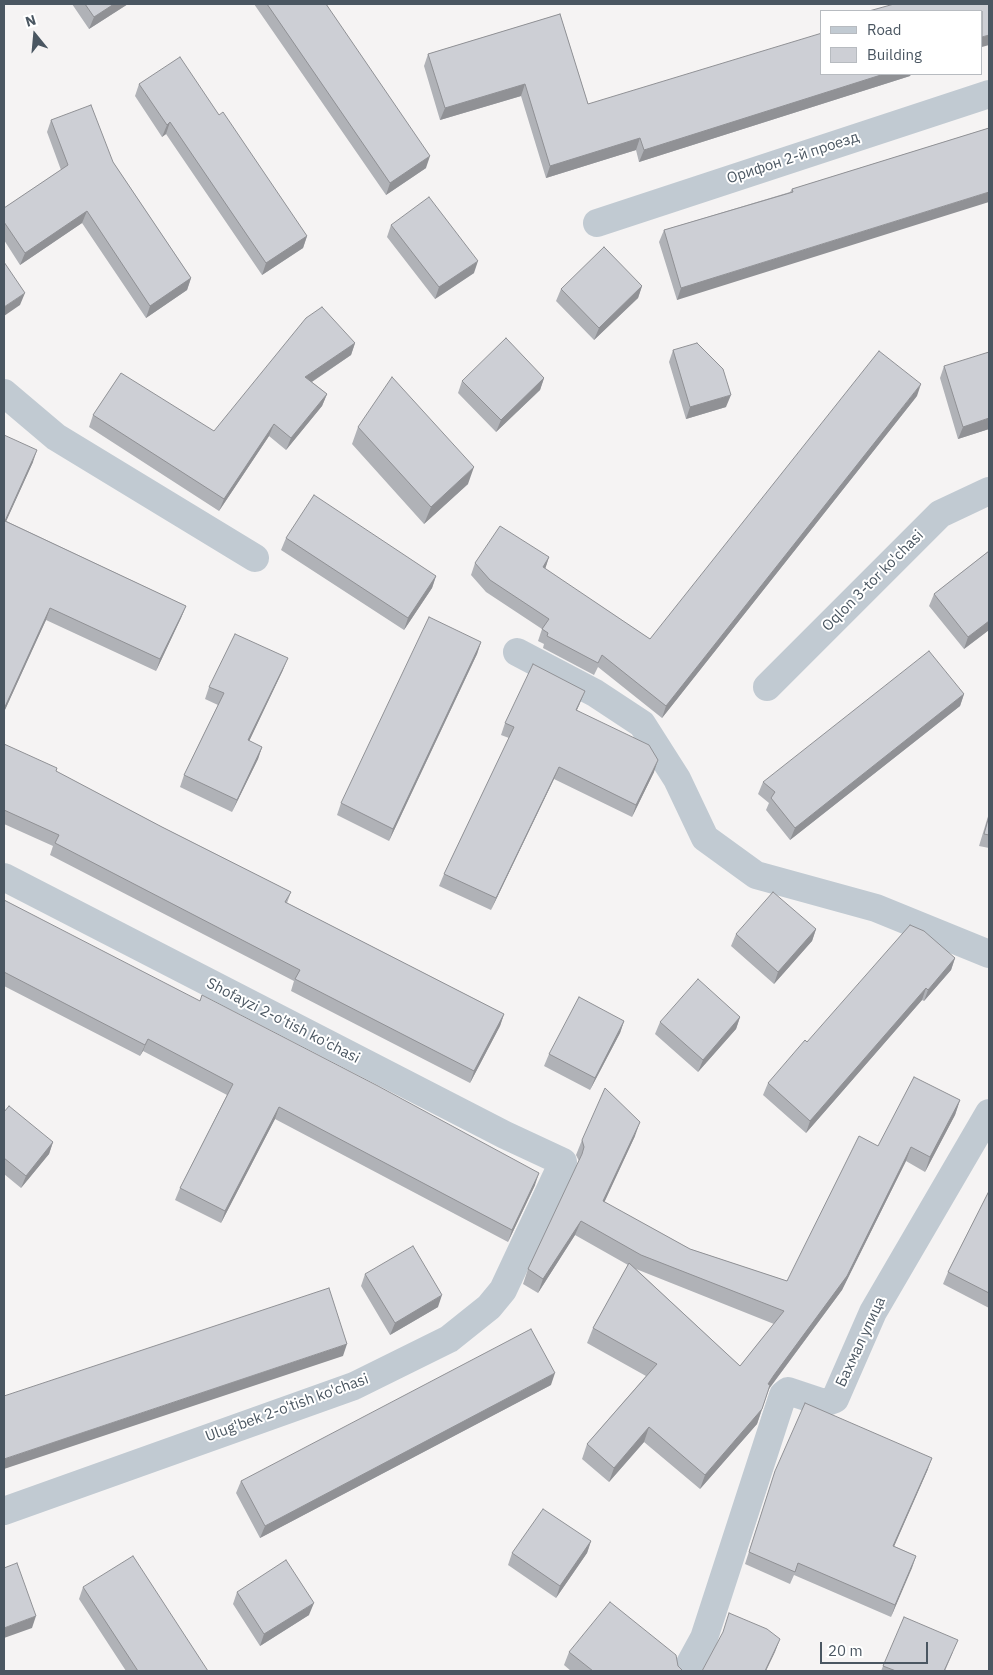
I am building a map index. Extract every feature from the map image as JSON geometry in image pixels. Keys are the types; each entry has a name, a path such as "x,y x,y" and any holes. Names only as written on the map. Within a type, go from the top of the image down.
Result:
{"street":[{"name":"Орифон 2-й проезд","path":"597,223 989,94"},
{"path":"4,393 56,438 255,558"},
{"name":"Oqlon 3-tor ko'chasi","path":"767,687 940,514 989,491"},
{"path":"517,652 595,694 642,724 677,779 705,838 756,875 876,908 989,954"},
{"name":"Shofayzi 2-o'tish ko'chasi","path":"4,877 505,1135 563,1162"},
{"name":"Бахмал улица","path":"686,1671 704,1638 783,1395 788,1391 824,1403 835,1399 873,1312 989,1113"},
{"name":"Ulug'bek 2-o'tish ko'chasi","path":"4,1511 354,1386 449,1339 489,1307 503,1290 563,1162"}],"building":[{"path":"85,4 114,4 94,17"},
{"path":"267,4 326,4 430,156 390,183"},
{"path":"894,4 989,4 989,35 983,37 983,10 873,10"},
{"path":"560,14 588,104 820,34 820,75 881,75 644,150 640,138 550,166 525,84 445,108 428,54"},
{"path":"180,57 219,115 223,112 307,236 266,263 170,122 167,125 139,84"},
{"path":"91,105 113,162 191,278 150,306 87,211 25,253 4,222 4,208 68,165 51,120"},
{"path":"989,128 989,192 681,288 664,230 793,192 792,189"},
{"path":"429,197 478,261 439,287 391,225"},
{"path":"604,247 642,286 599,328 561,289"},
{"path":"4,262 25,293 4,307"},
{"path":"322,307 355,343 305,377 327,394 291,438 274,424 224,499 93,415 121,373 214,431 306,318"},
{"path":"506,338 544,378 501,420 462,381"},
{"path":"697,343 723,369 731,395 690,407 673,350"},
{"path":"879,351 921,384 666,706 602,655 598,663 547,636 548,633 542,629 549,619 490,580 475,563 500,526 549,557 543,567 650,639"},
{"path":"989,352 989,418 963,427 944,366"},
{"path":"392,377 474,467 431,507 358,427"},
{"path":"4,435 37,450 5,521 186,606 160,659 50,608 4,709"},
{"path":"314,495 436,576 408,618 286,538"},
{"path":"989,551 989,621 968,637 934,594"},
{"path":"429,617 481,642 393,829 341,803"},
{"path":"235,634 288,658 248,740 262,747 237,800 184,775 224,693 209,687"},
{"path":"929,651 964,694 795,828 771,798 775,792 763,782"},
{"path":"533,664 585,691 576,710 649,745 658,760 636,805 559,767 496,898 444,874 514,727 505,723"},
{"path":"4,744 57,768 56,771 291,892 285,902 504,1014 474,1071 295,979 300,970 55,843 59,835 4,810"},
{"path":"989,816 989,835 984,834"},
{"path":"773,892 816,929 778,972 736,934"},
{"path":"4,900 200,1001 202,995 378,1086 539,1173 512,1230 279,1107 225,1211 180,1188 233,1084 148,1039 145,1045 4,972"},
{"path":"910,925 924,931 955,958 928,990 926,988 810,1121 768,1083 805,1040 807,1042"},
{"path":"698,979 740,1017 703,1060 660,1022"},
{"path":"579,997 624,1021 595,1078 549,1054"},
{"path":"914,1077 960,1100 930,1157 911,1147 847,1276 768,1384 770,1385 762,1409 705,1475 649,1427 614,1468 587,1444 657,1364 593,1328 629,1263 740,1366 784,1311 641,1255 581,1221 543,1279 528,1269 582,1154 584,1147 582,1140 605,1088 640,1122 603,1201 690,1249 787,1281 859,1136 878,1146"},
{"path":"9,1106 53,1142 26,1176 4,1158 4,1112"},
{"path":"989,1191 989,1293 948,1272"},
{"path":"413,1246 442,1295 395,1323 365,1274"},
{"path":"329,1288 347,1344 4,1459 4,1396"},
{"path":"531,1329 555,1373 265,1526 241,1481"},
{"path":"805,1403 932,1458 893,1546 916,1556 895,1605 798,1563 795,1572 749,1552 775,1471"},
{"path":"543,1509 591,1541 560,1586 512,1553"},
{"path":"133,1556 208,1671 138,1671 83,1587"},
{"path":"286,1560 314,1603 264,1634 237,1592"},
{"path":"17,1563 36,1616 4,1628 4,1568"},
{"path":"610,1602 676,1655 678,1666 683,1671 593,1671 569,1652"},
{"path":"729,1613 767,1629 780,1639 765,1671 702,1671 723,1632"},
{"path":"904,1617 958,1640 944,1671 896,1671 883,1666"}]}
